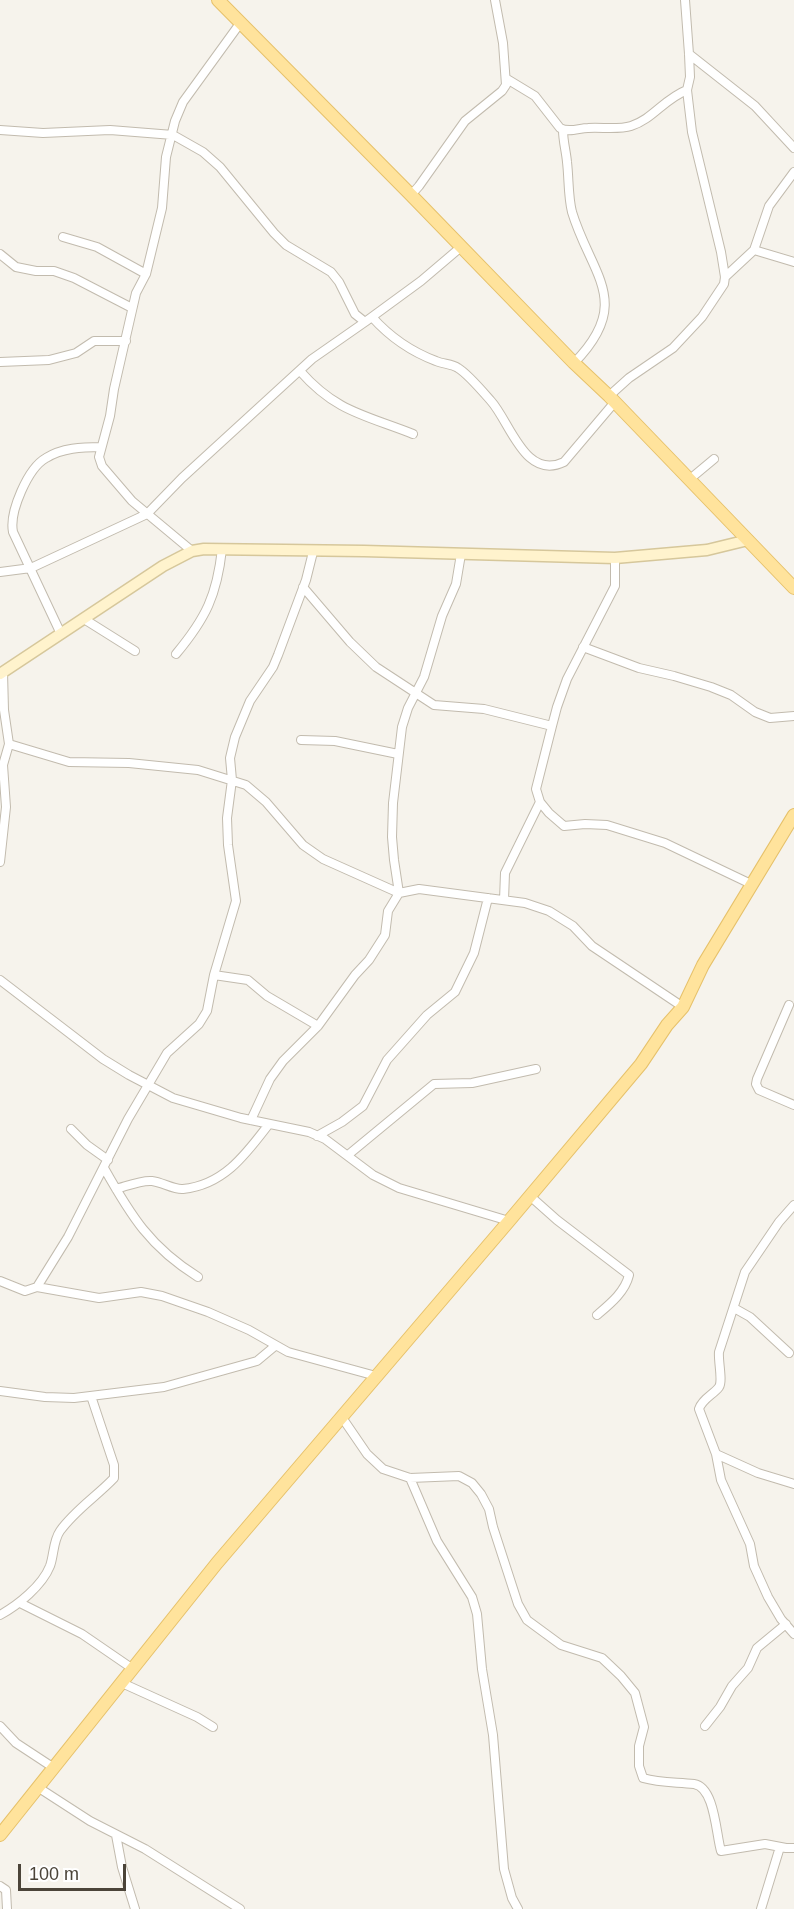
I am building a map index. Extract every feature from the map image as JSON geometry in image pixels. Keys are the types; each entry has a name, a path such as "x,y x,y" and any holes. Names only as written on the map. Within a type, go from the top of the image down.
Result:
{"main road":[{"path":"218,0 690,479 794,588"},
{"path":"0,1835 217,1563 617,1093 683,1007 703,965 794,814"}],"street":[{"path":"411,195 465,121 502,91 507,79 495,0"},
{"path":"0,130 54,132 110,130 173,135 203,152 220,166 274,233 286,244 331,272 339,282 355,315 368,320 418,354 458,368 492,402 531,459 543,465 556,466 564,462 628,378 674,348 689,333 724,284 721,252 692,132 687,90 690,76 685,0"},
{"path":"192,551 132,501 102,466 99,457 110,416 132,308 136,293 146,274 162,208 166,157 183,102 241,22"},
{"path":"689,54 755,106 794,148"},
{"path":"507,79 539,100 563,130 572,212 596,267 605,296 602,320 586,350 574,363"},
{"path":"502,91 522,88"},
{"path":"563,130 629,127 644,120 673,96 687,90"},
{"path":"725,277 754,250 770,206 794,172"},
{"path":"63,237 97,247 146,274"},
{"path":"0,572 31,568 147,514 182,478 312,359 421,281 461,247"},
{"path":"754,250 794,262"},
{"path":"0,254 16,267 36,271 54,271 74,278 132,308"},
{"path":"0,362 49,360 76,353 94,340 126,341"},
{"path":"300,371 315,388 352,413 413,434"},
{"path":"62,634 35,580 12,525 18,500 32,472 45,458 79,447 101,447"},
{"path":"690,479 714,459"},
{"path":"0,862 6,807 3,765 9,744 2,673 163,566 192,551 222,549 364,551 615,558 707,550 748,540"},
{"path":"176,654 193,634 206,613 218,580 222,549"},
{"path":"37,1287 68,1237 128,1119 167,1053 200,1024 207,1011 214,975 236,901 228,845 227,818 232,780 230,758 235,736 250,700 273,668 303,587 313,552"},
{"path":"251,1120 270,1079 283,1061 318,1026 355,975 369,960 385,935 388,911 399,893 392,837 402,727 424,677 442,616 456,584 461,554"},
{"path":"615,558 615,586 567,679 556,707 536,789 540,802 564,826 607,825 665,843 751,884"},
{"path":"303,587 350,642 376,667 434,705 484,709 552,726"},
{"path":"84,619 135,651"},
{"path":"583,647 639,668 711,687 731,695 755,712 770,718 794,716"},
{"path":"301,740 335,741 398,754"},
{"path":"9,744 69,762 129,763 198,770 246,785 266,802 303,845 323,860 399,893 419,889 525,903 549,911 573,926 592,946 683,1007"},
{"path":"504,900 505,873 540,802"},
{"path":"317,1136 342,1122 363,1106 387,1060 427,1015 455,992 474,953 488,898"},
{"path":"214,975 248,980 267,996 318,1026"},
{"path":"0,980 103,1059 173,1098 208,1110 309,1132 348,1155 373,1175 399,1188 509,1221"},
{"path":"789,1005 756,1084 759,1090 794,1105"},
{"path":"348,1155 434,1084 472,1083 536,1069"},
{"path":"116,1189 149,1181 181,1190 207,1184 221,1177 245,1155 269,1124"},
{"path":"71,1129 87,1145 108,1160"},
{"path":"104,1168 137,1223 154,1243 169,1257 198,1277"},
{"path":"530,1196 557,1220 629,1275 627,1284 597,1315"},
{"path":"794,1205 779,1222 745,1272 720,1352 718,1363 721,1382 700,1404 699,1409 716,1454 721,1480 750,1544 754,1566 768,1597 794,1634"},
{"path":"0,1281 25,1291 37,1287 99,1298 141,1292 162,1296 208,1312 249,1330 275,1346 321,1363 376,1376"},
{"path":"734,1308 750,1317 789,1353"},
{"path":"0,1391 45,1397 91,1396 164,1387 257,1361 275,1346"},
{"path":"0,1615 20,1603 33,1589 50,1567 59,1532 92,1497 114,1478 114,1465 91,1396"},
{"path":"341,1416 367,1454 390,1472 410,1478 459,1476 472,1483 489,1509 518,1604 527,1620 561,1645 603,1658 635,1693 644,1726 639,1756 643,1778 660,1782 698,1785 705,1791 715,1820 721,1851 754,1844 794,1848"},
{"path":"716,1454 758,1473 794,1484"},
{"path":"410,1478 437,1541 472,1597 477,1614 482,1669 493,1735 504,1869 512,1898 518,1909"},
{"path":"20,1603 82,1634 133,1669"},
{"path":"705,1726 720,1707 732,1686 748,1668 757,1648 786,1624"},
{"path":"122,1683 197,1717 213,1727"},
{"path":"0,1726 16,1743 54,1768"},
{"path":"39,1788 90,1821 155,1855 240,1909"},
{"path":"116,1835 122,1867 135,1909"},
{"path":"761,1909 780,1847"},
{"path":"0,1886 6,1890 7,1909"}]}
